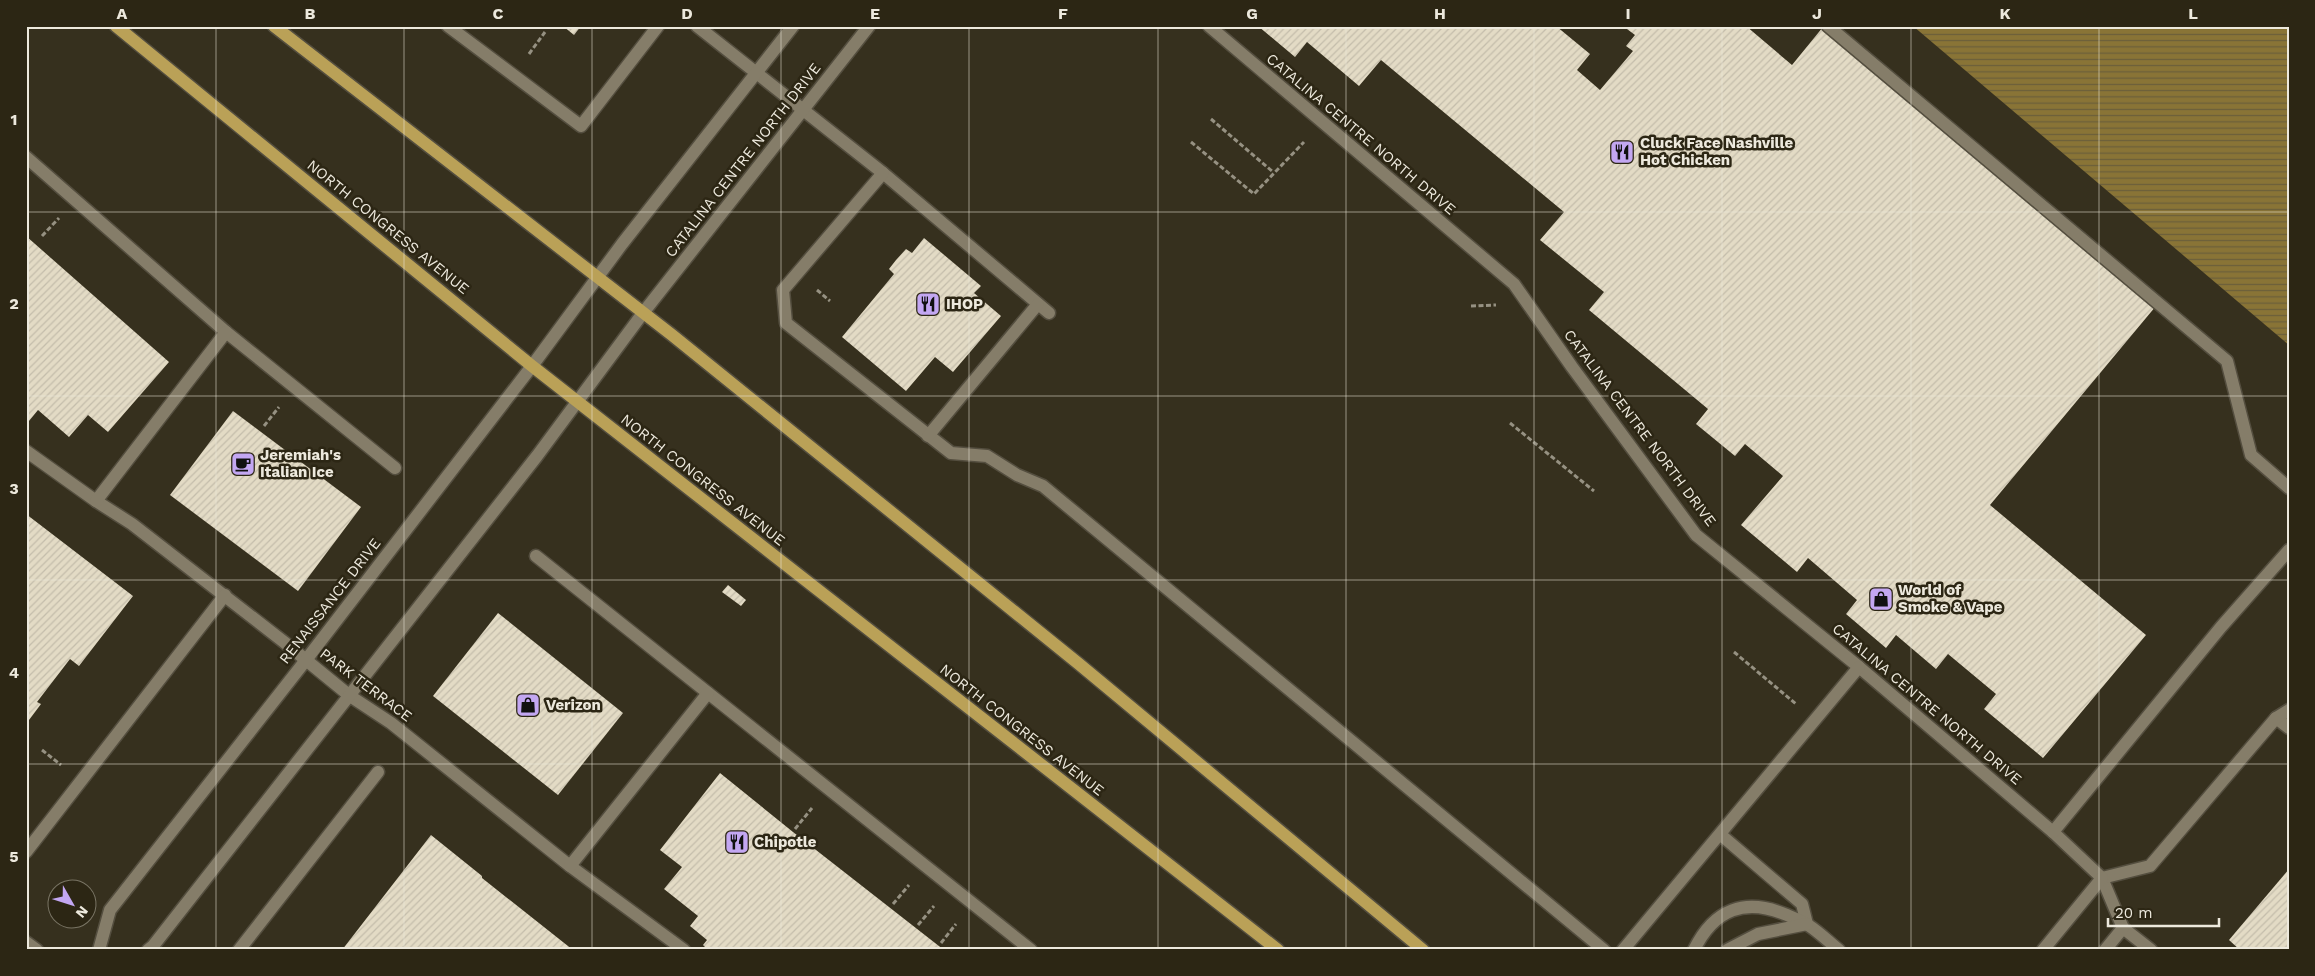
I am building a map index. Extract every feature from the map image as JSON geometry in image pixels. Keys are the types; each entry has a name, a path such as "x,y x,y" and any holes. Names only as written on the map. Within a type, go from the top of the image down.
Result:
{"main road":[{"name":"NORTH CONGRESS AVENUE","path":"116,26 532,366 1278,950"},
{"path":"274,26 643,313 1079,664 1423,950"}],"street":[{"path":"448,26 581,126 658,26"},
{"path":"697,26 882,174 1049,313"},
{"path":"598,278 793,26"},
{"name":"CATALINA CENTRE NORTH DRIVE","path":"643,313 868,26"},
{"name":"CATALINA CENTRE NORTH DRIVE","path":"1209,26 1514,284 1572,367 1696,535 1859,667 2053,832 2102,878"},
{"path":"1828,26 2227,361 2251,455 2289,488"},
{"path":"26,157 226,332 395,468"},
{"path":"882,174 783,290 786,323 951,453 987,456 1017,475 1043,486 1604,950"},
{"name":"RENAISSANCE DRIVE","path":"99,950 110,910 306,660 598,278"},
{"path":"928,436 1038,304"},
{"path":"148,950 350,696 578,402 643,313"},
{"path":"96,501 226,332"},
{"name":"PARK TERRACE","path":"26,451 132,524 225,595 350,696 390,723 570,866 684,950"},
{"path":"2053,832 2221,627 2289,550"},
{"path":"536,556 1031,950"},
{"path":"26,852 225,595"},
{"path":"1623,950 1721,835 1859,667"},
{"path":"570,866 708,693"},
{"path":"2043,950 2102,878 2150,866 2276,718 2289,710"},
{"path":"2276,718 2289,728"},
{"path":"239,950 378,772"},
{"path":"1721,835 1802,904 1807,924"},
{"path":"2102,878 2123,928 2151,950"},
{"path":"1694,950 1708,926 1724,914 1749,906 1770,908 1807,924 1838,950"},
{"path":"1727,950 1758,934 1807,924"},
{"path":"2105,950 2123,928"},
{"path":"26,942 37,950"}],"path":[{"path":"527,56 545,32"},
{"path":"1211,119 1273,172"},
{"path":"1191,142 1254,194 1273,172 1304,142"},
{"path":"42,236 63,213"},
{"path":"817,290 830,301"},
{"path":"1470,306 1496,305"},
{"path":"264,426 282,402"},
{"path":"1510,423 1594,491"},
{"path":"1734,652 1799,706"},
{"path":"42,750 65,768"},
{"path":"795,829 815,804"},
{"path":"893,904 912,881"},
{"path":"918,924 938,901"},
{"path":"941,943 960,918"}],"shaded area":[{"path":"1913,26 2289,26 2289,345"}],"building":[{"path":"563,26 581,26 574,35"},
{"path":"1258,26 1556,26 1590,54 1577,70 1600,90 1633,51 1626,46 1635,35 1627,29 1629,26 1746,26 1792,65 1823,27 2156,306 1990,505 2146,635 2043,758 1984,709 1996,694 1948,654 1936,669 1896,635 1886,648 1846,614 1857,600 1808,558 1797,572 1741,525 1783,476 1745,444 1735,456 1696,424 1708,409 1589,310 1604,292 1540,240 1564,212 1381,60 1359,86 1307,42 1295,57"},
{"path":"26,236 169,362 108,432 88,415 69,437 38,410 29,421 26,419"},
{"name":"IHOP","path":"924,238 981,286 974,293 1001,316 953,372 935,357 906,391 842,337 894,274 889,269 896,260 906,249 912,253"},
{"path":"233,411 361,507 298,591 170,495"},
{"path":"26,514 133,596 79,666 70,659 37,702 41,704 26,724"},
{"path":"728,585 746,600 741,606 722,592"},
{"name":"Verizon","path":"498,613 623,713 558,795 433,696"},
{"path":"720,773 944,950 708,950 703,945 707,940 690,926 698,916 664,889 682,867 660,850"},
{"path":"431,835 482,876 482,878 573,950 342,950"},
{"path":"2289,869 2289,950 2240,950 2229,940"}],"place":[{"name":"Cluck Face Nashville Hot Chicken","path":"1622,152"},
{"name":"IHOP","path":"928,304"},
{"name":"Jeremiah's Italian Ice","path":"243,464"},
{"name":"World of Smoke & Vape","path":"1881,599"},
{"name":"Verizon","path":"528,705"},
{"name":"Chipotle","path":"737,842"}]}
